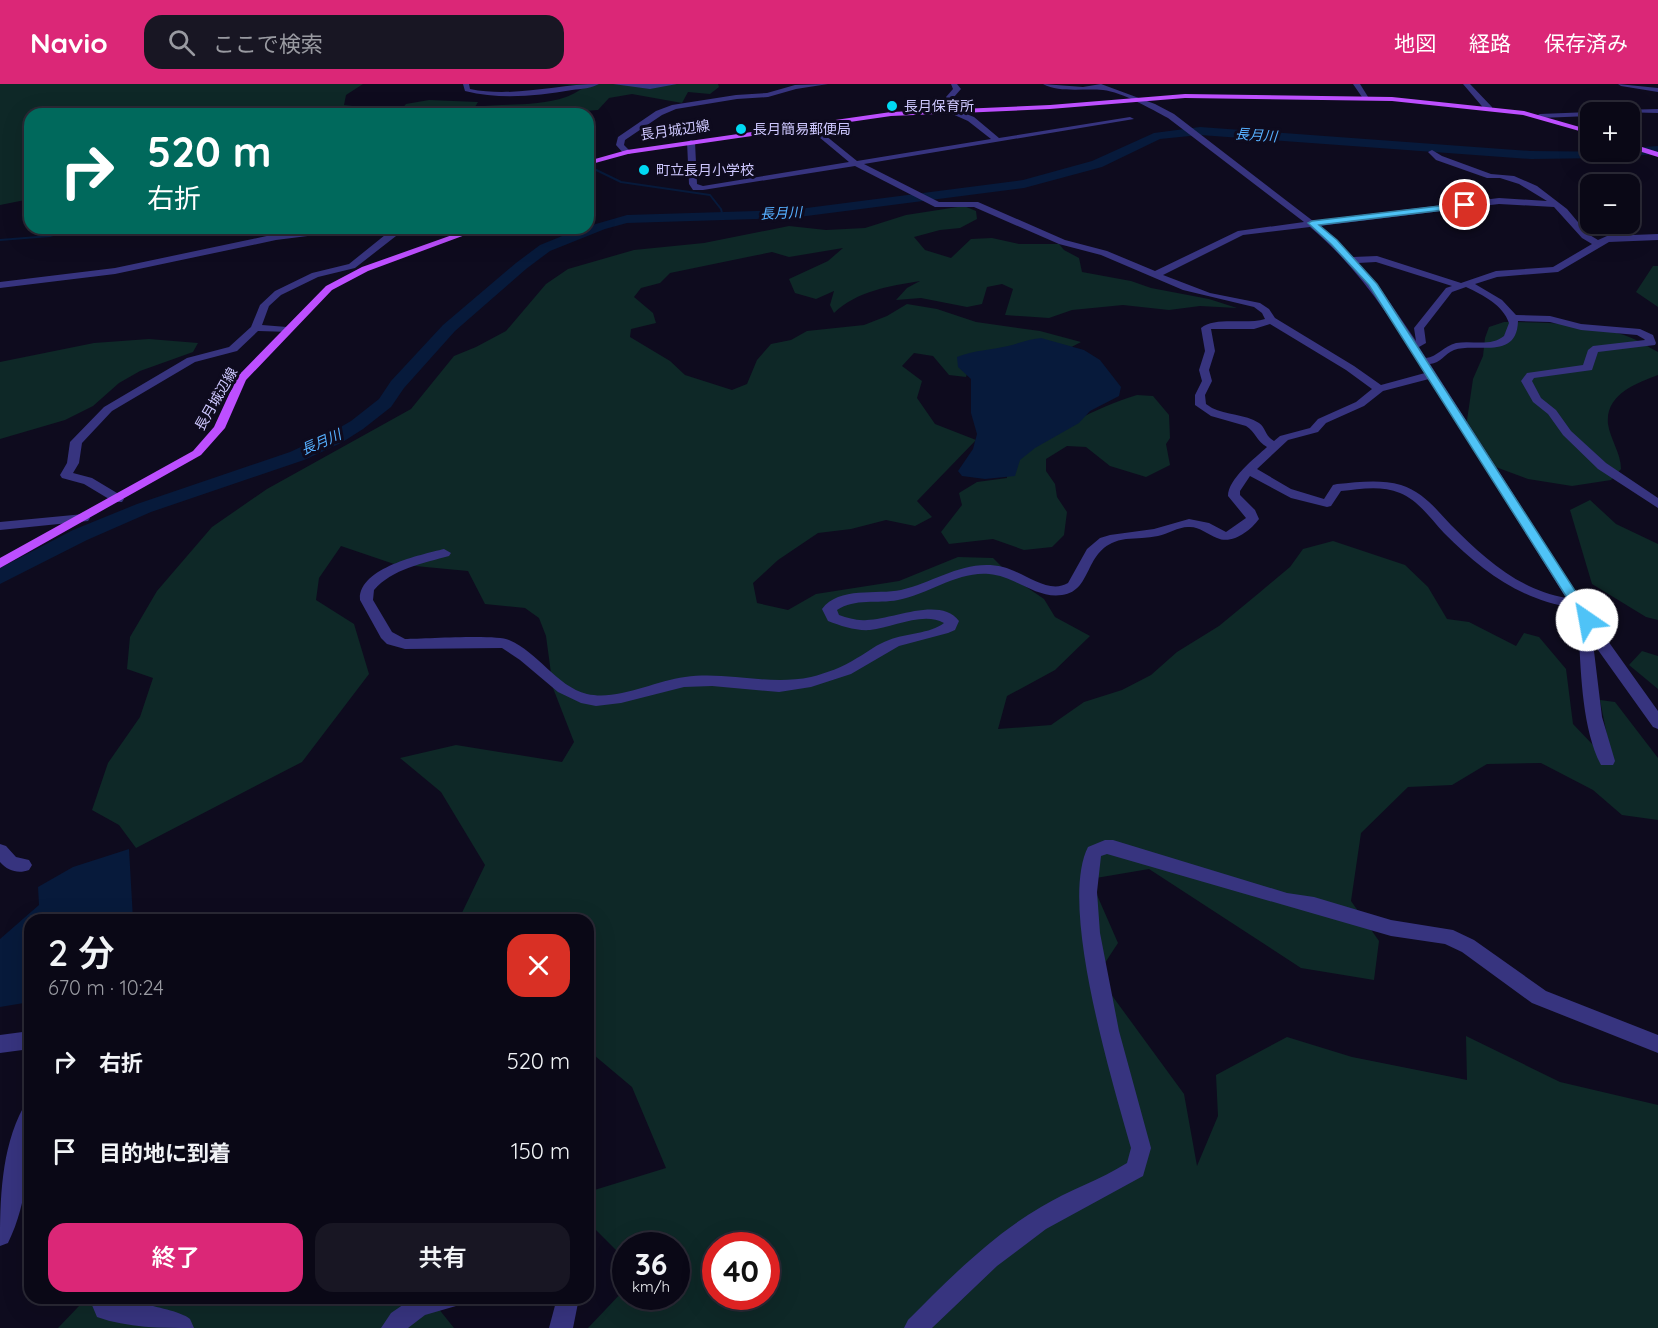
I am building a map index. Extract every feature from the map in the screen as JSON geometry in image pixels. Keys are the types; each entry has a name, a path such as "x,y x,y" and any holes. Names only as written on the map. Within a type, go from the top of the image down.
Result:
{"main road":[{"name":"長月城辺線","path":"594,161 627,152 891,114 1185,96 1367,98 1540,116 1580,129"},
{"path":"1640,149 1658,155"},
{"name":"長月城辺線","path":"0,564 175,466 209,442 219,428 241,379 315,300 345,278 464,234"}],"street":[{"path":"466,84 466,90 486,93 553,92 596,84"},
{"path":"616,84 650,87 674,84"},
{"path":"627,152 620,145 621,139 659,113 690,104 768,95 795,85 825,84"},
{"path":"954,84 957,89 950,97 953,111 971,118 997,140"},
{"path":"1046,84 1083,89 1107,88"},
{"path":"1095,84 1122,91 1171,116 1312,223 1352,260 1372,284 1423,361 1576,604 1658,723"},
{"path":"1356,84 1367,98"},
{"path":"1466,84 1489,109"},
{"path":"1621,84 1658,90"},
{"path":"691,142 693,184 696,188 1130,119 1118,112 1112,101"},
{"path":"1640,111 1658,111"},
{"path":"1540,116 1580,114"},
{"path":"810,125 855,164 932,202 948,206 975,204 1062,242 1104,253 1208,295 1257,305 1266,311 1271,320 1350,368 1379,389"},
{"path":"1432,152 1439,158 1490,176 1497,174 1516,178 1554,204 1570,218 1583,236 1597,243"},
{"path":"1157,274 1240,233 1499,201 1554,204"},
{"path":"0,285 114,271 300,234"},
{"path":"118,499 88,481 66,476 73,463 76,442 108,409 191,360 233,349 256,328 265,305 278,293 315,275 352,266 394,234"},
{"path":"1412,345 1420,344 1419,328 1423,320 1449,290 1508,272 1555,270 1597,243 1613,238 1658,237"},
{"path":"1352,260 1377,259 1465,285 1494,299 1514,318 1515,326 1508,339 1500,344 1455,346 1442,350 1435,360 1423,361"},
{"path":"1514,318 1550,319 1581,327 1622,329 1640,332 1649,337 1651,343 1593,350 1588,368 1531,375 1526,381 1538,400 1552,412 1567,433 1602,466 1658,504"},
{"path":"1271,320 1254,326 1206,328 1210,351 1204,370 1207,381 1200,394 1201,405 1210,413 1221,418 1251,423 1257,427 1258,435 1263,441 1274,446"},
{"path":"256,328 287,330"},
{"path":"444,553 383,574 367,590 365,595 369,605 378,616 386,636 393,642 405,644 504,643 517,649 564,690 587,699 605,699 685,682 711,681 764,686 793,685 837,675 892,644 941,632 950,627 952,621 938,614 856,625 833,618 828,609 838,601 861,597 896,596 927,588 958,573 977,569 1001,571 1059,592 1069,590 1074,586 1092,549 1104,540 1151,534 1181,523 1192,523 1219,535 1233,536 1253,519 1251,513 1234,496 1234,491 1250,470 1274,446 1284,438 1314,430 1322,421 1360,404 1379,389 1431,375"},
{"path":"1250,470 1288,494 1317,502 1327,503 1337,488 1365,484 1388,486 1406,491 1424,503 1463,546 1497,576 1511,585 1556,602 1576,604"},
{"path":"0,526 84,518"},
{"path":"1598,637 1586,639 1594,717 1606,761"},
{"path":"916,1328 971,1274 1039,1220 1119,1181 1136,1169 1141,1148 1105,1021 1089,923 1088,872 1094,852 1105,847 1134,852 1287,900 1314,905 1391,928 1447,936 1468,946 1539,998 1658,1044"},
{"path":"0,851 12,864 23,865"},
{"path":"0,1044 24,1041"},
{"path":"0,1235 7,1224 12,1204 24,1124"},
{"path":"103,1304 105,1309 175,1323 182,1328"},
{"path":"393,1328 404,1314 422,1304"},
{"path":"561,1328 567,1304"}],"green space":[{"path":"0,84 363,84 346,95 344,105 364,108 24,108 24,200 0,205"},
{"path":"555,84 718,84 719,87 710,94 688,92 682,103 632,94 609,98 598,110 594,110 594,108 401,108 406,104 429,100 478,102 475,107 532,104 569,96 588,86"},
{"path":"964,206 976,211 977,219 960,228 940,230 914,237 925,250 951,258 971,239 992,238 1019,244 1059,244 1064,250 1079,258 1082,272 1209,299 1237,308 1200,306 1169,310 1123,305 1072,310 1049,318 1005,315 1013,289 1002,284 987,287 982,304 967,307 921,298 896,300 907,288 920,281 863,295 853,299 834,313 830,305 834,291 816,299 795,293 789,279 828,261 843,248 789,257 772,252 670,273 660,283 641,288 634,297 653,313 656,323 631,329 630,337 670,361 685,375 732,390 747,384 757,360 771,344 791,340 807,331 864,325 887,316 907,304 937,309 976,322 1040,331 1081,342 1062,352 971,360 966,377 949,375 933,356 914,353 902,366 922,381 917,398 935,424 976,440 917,501 932,517 915,526 886,520 851,529 818,533 778,560 753,583 757,603 788,610 816,594 899,581 958,557 993,558 1013,578 1044,599 1055,617 1090,636 1055,670 1007,696 998,729 1051,725 1084,702 1122,690 1151,675 1177,652 1219,626 1259,593 1290,567 1303,549 1333,541 1405,565 1428,587 1447,619 1469,622 1516,646 1524,633 1539,637 1566,669 1573,724 1593,745 1610,751 1600,700 1615,702 1658,758 1658,820 1622,815 1593,790 1541,763 1487,764 1452,785 1408,787 1361,833 1351,901 1379,941 1374,980 1301,968 1149,869 1090,879 1118,943 1097,975 1184,1094 1197,1166 1218,1116 1216,1075 1287,1037 1352,1057 1467,1080 1466,1036 1560,1082 1658,1105 1658,1328 588,1328 612,1303 612,1310 690,1310 690,1232 612,1232 612,1246 594,1228 594,1190 666,1168 632,1087 594,1055 594,914 461,914 485,865 441,792 400,758 456,745 562,762 574,742 553,688 546,636 539,618 525,608 485,604 468,571 394,564 341,546 319,578 316,600 354,624 369,674 302,762 136,848 119,825 92,810 108,763 140,717 153,678 127,669 130,637 157,591 212,527 267,489 411,409 454,356 506,331 546,284 568,269 634,250 704,243 789,226 826,230 865,228 906,215"},
{"path":"1653,266 1658,266 1658,307 1636,292"},
{"path":"1504,322 1549,323 1596,328 1628,337 1658,352 1658,375 1624,391 1617,397 1608,414 1608,424 1621,469 1611,480 1572,486 1528,479 1493,466 1475,453 1465,434 1473,379 1483,356 1489,327"},
{"path":"149,339 198,343 193,352 140,371 119,383 93,406 65,420 0,439 0,362 94,343"},
{"path":"1137,395 1153,396 1169,415 1170,438 1166,444 1170,465 1146,477 1110,466 1086,447 1067,446 1046,459 1046,471 1055,484 1057,497 1067,512 1064,535 1052,547 1024,550 993,539 949,544 941,532 962,505 959,493 977,482 1007,478 1006,466 1036,444 1068,424"},
{"path":"1590,500 1616,524 1658,544 1658,620 1646,617 1592,584 1570,510"},
{"path":"1642,651 1658,656 1658,689 1629,665"},
{"path":"100,1304 435,1304 454,1328 58,1328 79,1306"}],"water":[{"path":"1041,338 1084,350 1100,360 1121,387 1119,396 1090,411 1079,423 1035,448 1020,460 1015,476 985,479 962,476 958,471 973,449 977,434 971,413 971,379 958,367 957,357"},
{"path":"129,849 133,914 29,914 39,905 38,887 73,867"},
{"path":"24,918 24,1003 0,1007 0,939"}],"waterway":[{"name":"長月川","path":"594,228 627,219 791,214 1024,184 1097,164 1158,136 1200,131 1531,155 1604,154 1658,150"},
{"path":"594,169 621,182 710,195 721,209 723,217"},
{"path":"0,240 57,234"},
{"name":"長月川","path":"0,577 80,535 144,508 297,456 334,439 357,425 385,403 397,385 449,328 521,266 545,248 580,234"}],"place":[{"name":"長月保育所","path":"892,106"},
{"name":"長月簡易郵便局","path":"741,129"},
{"name":"町立長月小学校","path":"644,170"}],"route":[{"path":"1465,205 1312,223 1352,260 1390,309 1587,620"}]}
